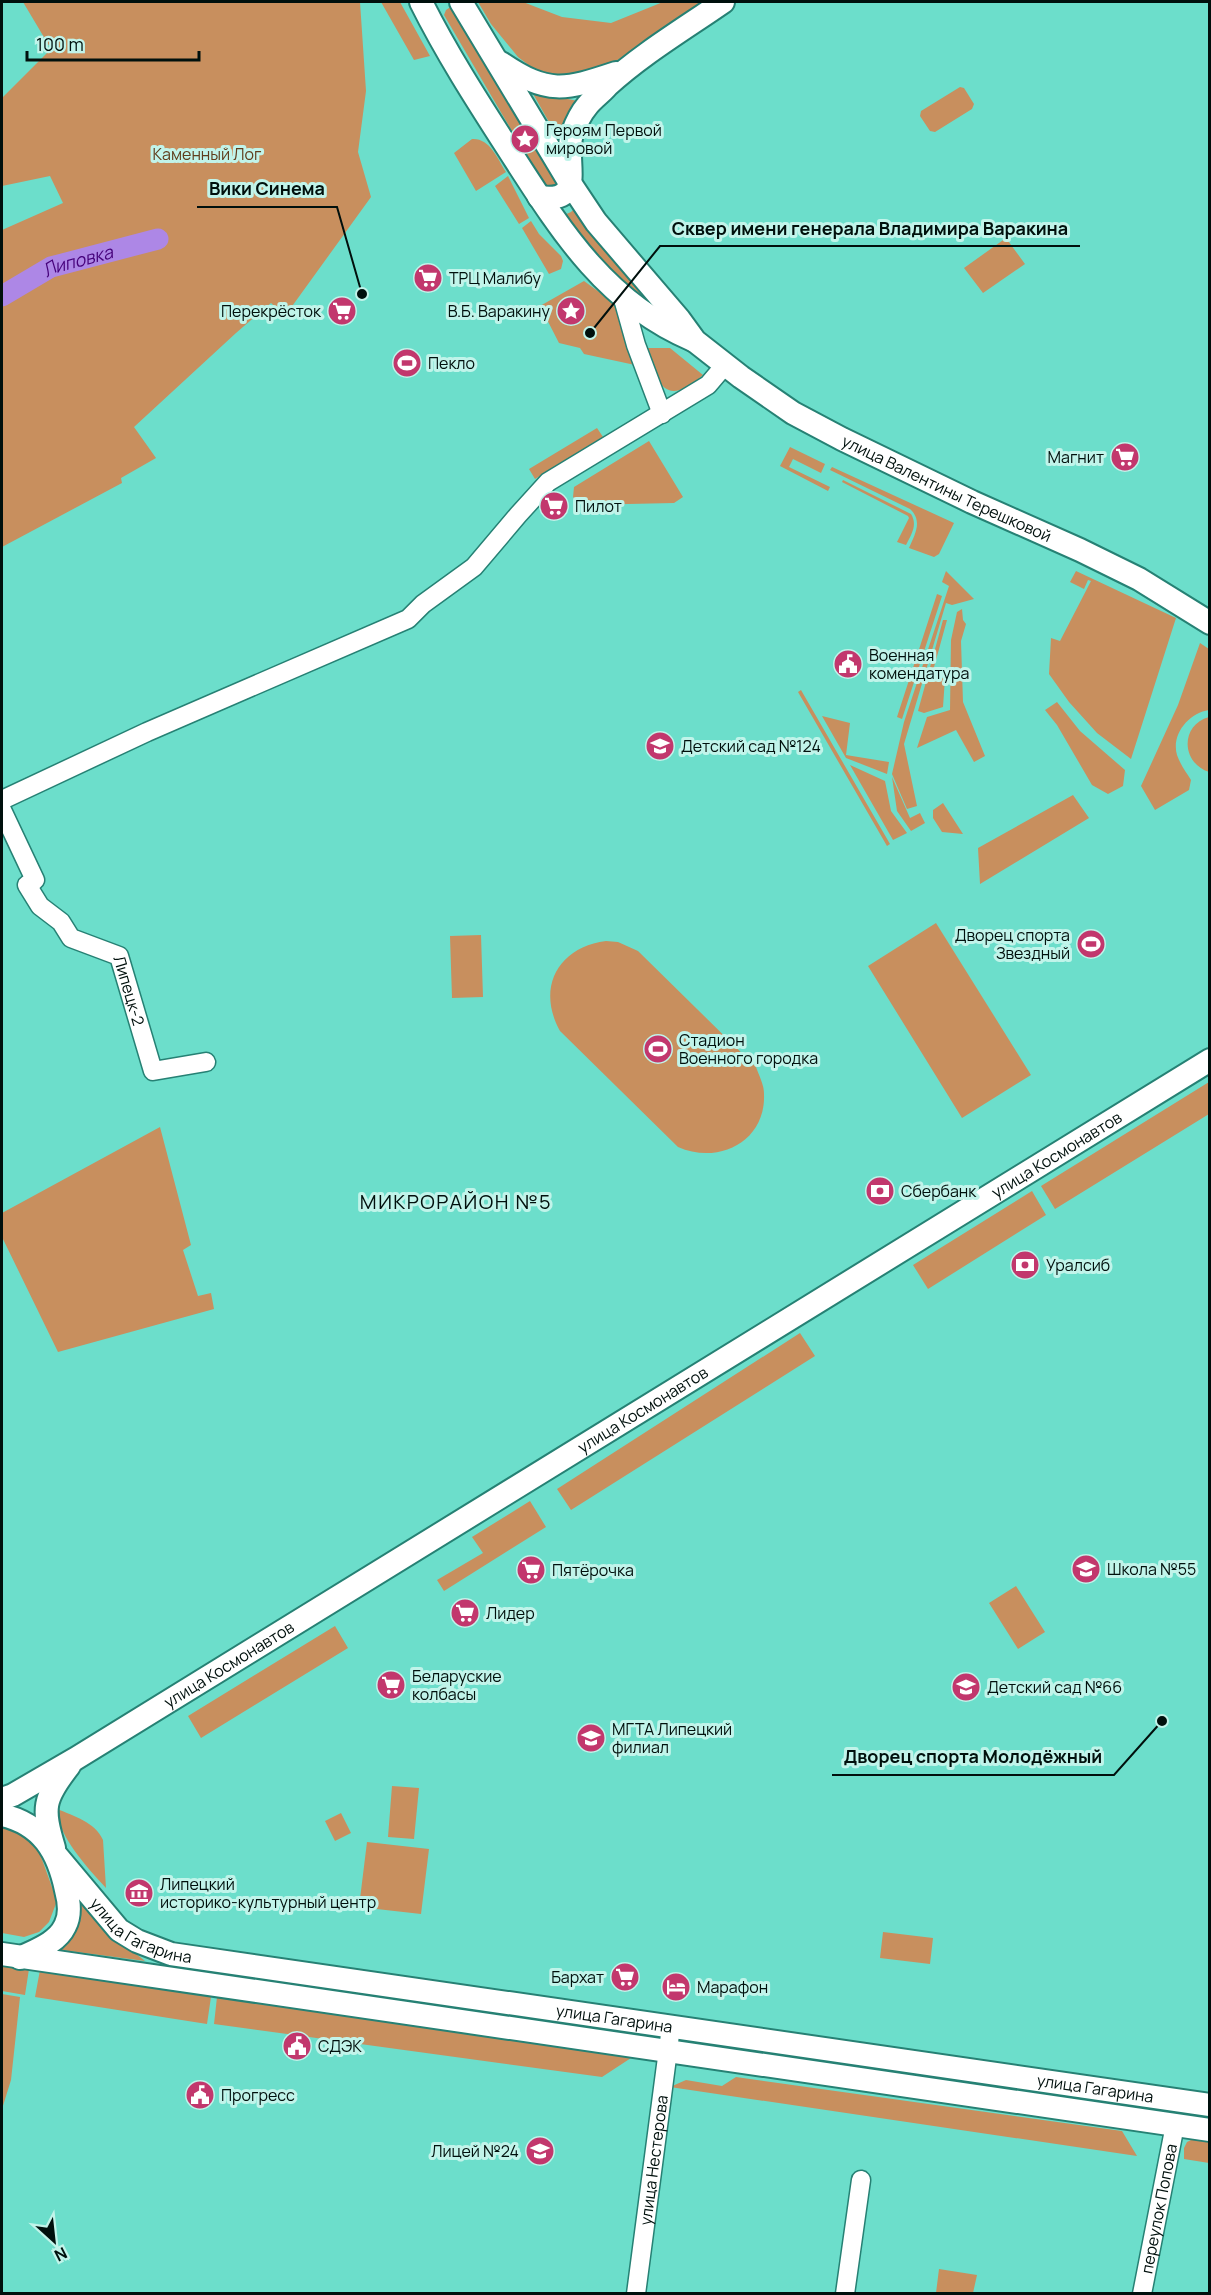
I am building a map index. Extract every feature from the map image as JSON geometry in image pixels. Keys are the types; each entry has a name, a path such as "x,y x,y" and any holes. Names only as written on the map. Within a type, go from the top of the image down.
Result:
{"main road":[{"name":"улица Валентины Терешковой","path":"421,2 434,12 454,64 562,232 579,253 643,314 669,330 695,341 793,413 972,502 1139,579 1209,623"},
{"name":"улица Валентины Терешковой","path":"461,2 596,222 680,319 695,341"},
{"path":"539,197 551,199 561,197 567,191 570,183 571,135 587,106 623,71 723,2"},
{"path":"496,60 524,79 562,88 584,84 623,71"},
{"name":"улица Космонавтов","path":"2,1799 75,1759 1209,1060"},
{"name":"улица Космонавтов","path":"11,1956 50,1942 65,1926 69,1900 45,1819 49,1794 75,1759"},
{"name":"улица Гагарина","path":"2,1815 34,1829 119,1930 136,1941 171,1954 1209,2105"},
{"name":"улица Гагарина","path":"11,1956 1209,2130"}],"street":[{"path":"622,295 636,345 662,414"},
{"path":"2,800 147,732 408,619 423,604 474,567 548,482 687,399 708,385 725,365"},
{"path":"654,393 666,402 687,399"},
{"name":"Липецк-2","path":"2,810 35,880 27,885 40,906 61,922 71,938 119,956 153,1071 206,1062"},
{"name":"улица Нестерова","path":"636,2294 670,2027"},
{"name":"переулок Попова","path":"1142,2294 1175,2125"},
{"path":"844,2294 861,2180"}],"green space":[{"name":"Каменный Лог","path":"23,2 360,2 366,91 358,152 371,197 285,316 271,303 134,427 156,458 121,478 122,483 2,547 2,230 63,203 50,176 2,186 2,98 51,49"},
{"path":"381,2 400,2 430,56 414,60"},
{"path":"478,2 523,2 562,17 611,23 663,2 707,2 656,38 586,78 543,76 518,57 491,24"},
{"path":"452,6 559,183 555,188 544,186 444,15 446,10"},
{"path":"960,87 964,88 974,104 972,109 935,132 930,131 920,116 921,111"},
{"path":"532,92 578,101 562,145"},
{"path":"472,139 488,145 506,172 476,191 454,153"},
{"path":"508,176 529,218 519,224 495,186"},
{"path":"579,204 675,322 620,280 562,216 571,212"},
{"path":"531,221 539,234 561,256 563,261 561,269 549,274 522,228"},
{"path":"1006,238 1025,264 983,293 964,268"},
{"path":"584,281 617,305 635,365 584,354 580,348 559,343 540,306"},
{"path":"647,348 670,348 703,375 680,390 671,391 660,382"},
{"path":"597,428 603,437 535,479 529,469"},
{"path":"649,441 683,497 674,503 582,505 573,497 574,487"},
{"path":"790,447 825,464 821,473 793,459 789,467 830,487 828,491 780,466"},
{"path":"832,467 954,523 939,554 934,557 909,548 917,523 910,509 830,470"},
{"path":"843,480 911,514 914,526 906,545 897,542 908,516 842,482"},
{"path":"946,571 974,599 952,605 946,603 904,744 917,806 907,809 892,774 904,722 949,586 942,582"},
{"path":"1076,571 1176,618 1131,759 1097,733 1069,702 1049,674 1051,638 1060,641 1091,581 1088,580 1084,589 1070,582"},
{"path":"937,594 942,596 902,719 897,717"},
{"path":"962,609 963,620 966,624 961,641 963,702 985,756 974,762 956,730 917,748 927,717 950,710 951,640 957,612"},
{"path":"943,620 947,620 931,678 945,678 943,707 924,713 918,711"},
{"path":"1200,643 1209,649 1209,710 1195,715 1183,726 1179,732 1176,747 1180,762 1191,780 1189,790 1155,810 1141,786 1178,705"},
{"path":"801,690 890,844 887,846 798,692"},
{"path":"1057,702 1080,731 1125,770 1123,786 1108,794 1092,785 1057,725 1045,710"},
{"path":"822,716 850,723 846,755 889,762 887,774 846,758"},
{"path":"1210,717 1209,772 1193,761 1188,744 1193,728 1200,721"},
{"path":"850,765 885,781 891,811 907,833 893,840"},
{"path":"892,777 910,818 920,813 925,823 911,831 897,811"},
{"path":"1073,795 1089,818 980,884 978,848"},
{"path":"943,803 963,834 942,832 933,818 933,810"},
{"path":"936,923 1031,1075 962,1118 868,966"},
{"path":"481,935 483,997 452,998 450,936"},
{"name":"Стадион Военного городка","path":"606,941 618,942 638,951 756,1067 764,1090 763,1111 748,1137 737,1145 723,1151 709,1153 693,1152 678,1147 560,1031 550,1000 551,985 556,972 575,952 589,945"},
{"path":"1209,1082 1209,1114 1055,1209 1041,1186"},
{"path":"160,1127 191,1245 183,1250 198,1296 211,1293 214,1309 58,1352 2,1237 2,1213"},
{"path":"1032,1191 1046,1215 928,1289 913,1265"},
{"path":"800,1333 815,1356 571,1510 557,1489"},
{"path":"530,1501 546,1527 444,1591 437,1580 483,1553 472,1537"},
{"path":"1016,1586 1045,1632 1018,1649 989,1603"},
{"path":"335,1626 348,1648 201,1738 188,1716"},
{"path":"392,1786 419,1788 414,1839 388,1837"},
{"path":"57,1809 89,1824 103,1840 106,1888 68,1841"},
{"path":"341,1813 351,1833 335,1841 325,1821"},
{"path":"2,1824 31,1838 39,1851 57,1901 49,1922 39,1932 24,1937 2,1933"},
{"path":"367,1842 429,1849 421,1914 359,1907"},
{"path":"79,1895 115,1937 145,1961 54,1949"},
{"path":"883,1932 933,1938 930,1964 880,1958"},
{"path":"2,1965 29,1969 25,1995 2,1991"},
{"path":"40,1970 211,1997 207,2024 35,1997"},
{"path":"2,1994 20,1997 11,2080 2,2109"},
{"path":"217,1997 631,2058 602,2077 214,2024"},
{"path":"736,2077 1122,2131 1137,2156 670,2087 686,2080 722,2086"},
{"path":"1199,2136 1209,2138 1209,2163 1184,2159 1184,2148 1187,2142"},
{"path":"939,2269 977,2275 973,2293 936,2293"}],"waterway":[{"name":"Липовка","path":"2,296 51,267 158,239"}],"place":[{"name":"Героям Первой мировой","path":"525,139"},
{"name":"ТРЦ Малибу","path":"428,278"},
{"name":"Вики Синема","path":"362,294"},
{"name":"Перекрёсток","path":"342,311"},
{"name":"В.Б. Варакину","path":"571,311"},
{"name":"Сквер имени генерала Владимира Варакина","path":"590,333"},
{"name":"Пекло","path":"407,363"},
{"name":"Магнит","path":"1125,457"},
{"name":"Пилот","path":"554,506"},
{"name":"Военная комендатура","path":"848,664"},
{"name":"Детский сад №124","path":"660,746"},
{"name":"Дворец спорта Звездный","path":"1091,944"},
{"name":"Стадион Военного городка","path":"658,1049"},
{"name":"Сбербанк","path":"880,1191"},
{"name":"Уралсиб","path":"1025,1265"},
{"name":"Школа №55","path":"1086,1569"},
{"name":"Пятёрочка","path":"531,1570"},
{"name":"Лидер","path":"465,1613"},
{"name":"Беларуские колбасы","path":"391,1685"},
{"name":"Детский сад №66","path":"966,1687"},
{"name":"Дворец спорта Молодёжный","path":"1162,1721"},
{"name":"МГТА Липецкий филиал","path":"591,1738"},
{"name":"Липецкий историко-культурный центр","path":"139,1893"},
{"name":"Бархат","path":"625,1977"},
{"name":"Марафон","path":"676,1987"},
{"name":"СДЭК","path":"297,2046"},
{"name":"Прогресс","path":"200,2095"},
{"name":"Лицей №24","path":"540,2151"}],"district":[{"name":"МИКРОРАЙОН №5","path":"456,1201"}]}
